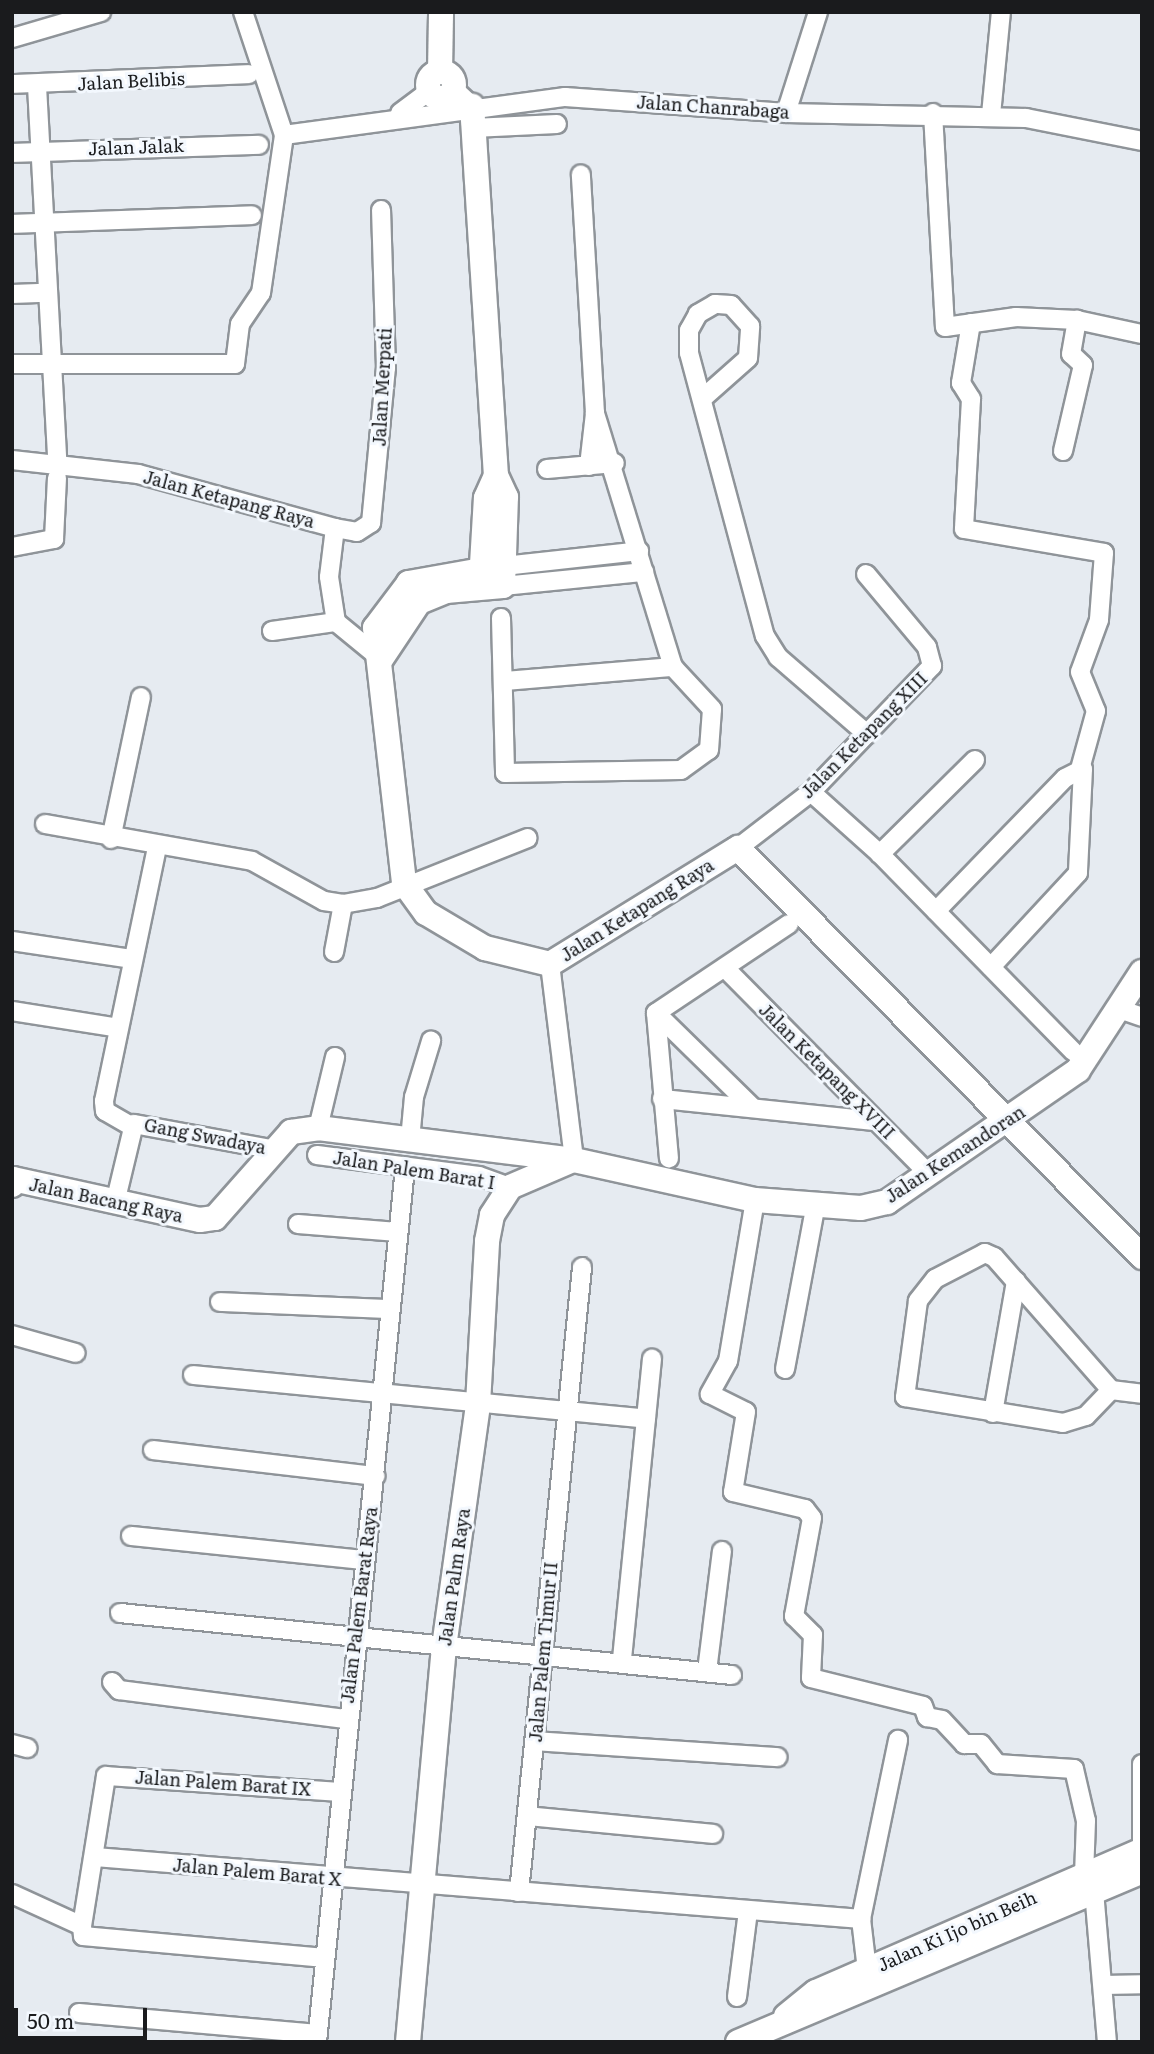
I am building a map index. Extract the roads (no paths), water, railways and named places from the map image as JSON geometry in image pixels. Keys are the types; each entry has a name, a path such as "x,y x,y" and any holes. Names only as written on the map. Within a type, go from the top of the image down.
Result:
{"street":[{"path":"12,38 78,15 101,12"},
{"path":"12,364 235,364 240,324 255,311 261,293 284,135 243,12"},
{"path":"441,12 441,84 472,117 496,475 486,498 492,576"},
{"path":"786,113 818,12"},
{"path":"991,115 1001,12"},
{"name":"Jalan Belibis","path":"12,85 37,86 249,74"},
{"path":"394,116 441,84"},
{"path":"12,547 45,546 54,539 57,469 45,293 37,86"},
{"name":"Jalan Chanrabaga","path":"284,135 394,116 472,117 586,98 786,113 991,115 1142,141"},
{"path":"933,113 944,327 971,323 1077,320 1142,334"},
{"path":"472,117 557,124"},
{"name":"Jalan Jalak","path":"12,153 259,145"},
{"path":"581,174 595,413 589,466"},
{"name":"Jalan Merpati","path":"335,528 357,532 368,529 372,518 386,368 381,210"},
{"path":"12,224 252,215"},
{"path":"12,294 45,293"},
{"path":"703,398 748,358 748,322 726,304 703,310 689,330 703,398 769,645 867,733"},
{"path":"1063,451 1083,365 1070,352 1077,320"},
{"path":"936,911 1080,769 1096,711 1080,672 1099,620 1104,553 964,529 971,399 961,383 971,323"},
{"path":"501,618 505,681 505,773 681,771 709,750 715,724 707,699 673,667 615,463 595,413"},
{"name":"Jalan Ketapang Raya","path":"12,460 57,469 149,476 335,528 329,576 336,622"},
{"path":"547,469 615,463"},
{"path":"404,883 381,659 419,602 492,576 639,551"},
{"path":"492,576 644,572"},
{"name":"Jalan Ketapang XIII","path":"737,848 811,792 924,678 932,656 866,575"},
{"path":"272,631 336,622 381,659"},
{"path":"505,681 673,667"},
{"path":"111,839 141,697"},
{"path":"880,854 975,760"},
{"path":"991,967 1078,873 1086,775 1080,769"},
{"path":"811,792 880,854 1073,1051"},
{"path":"45,824 111,839 251,861 324,901 342,904 377,898 404,883 528,838"},
{"path":"131,1126 104,1107 157,847"},
{"path":"737,848 1142,1257"},
{"name":"Jalan Ketapang Raya","path":"404,883 426,913 454,933 517,961 550,964 737,848"},
{"path":"334,951 342,904"},
{"path":"656,1013 789,924"},
{"path":"12,942 133,960"},
{"path":"510,1187 574,1160 550,964"},
{"name":"Jalan Ketapang XVIII","path":"725,968 929,1174"},
{"name":"Jalan Kemandoran","path":"499,1150 574,1160 755,1200 815,1208 887,1202 1078,1070 1132,1014 1142,972"},
{"path":"12,1011 119,1028"},
{"path":"656,1013 669,1158"},
{"path":"656,1013 751,1106"},
{"path":"410,1140 431,1041"},
{"path":"318,1128 335,1057"},
{"path":"662,1099 751,1106 875,1121"},
{"name":"Gang Swadaya","path":"115,1203 131,1126 275,1150"},
{"name":"Jalan Bacang Raya","path":"13,1181 115,1203 215,1218 296,1129 318,1128 499,1150"},
{"name":"Jalan Palem Barat I","path":"317,1156 479,1176 510,1187"},
{"name":"Jalan Palem Barat Raya","path":"317,2038 345,1719 358,1639 404,1168"},
{"name":"Jalan Palm Raya","path":"408,2042 420,1886 444,1647 478,1404 487,1241 492,1215 510,1187"},
{"path":"755,1200 728,1361 710,1394 746,1412 733,1492 805,1508 812,1518 794,1616 813,1635 811,1678 923,1706 927,1717 942,1720 964,1744 981,1744 997,1764 1074,1769 1086,1821 1089,1883 1103,1985 1107,2042"},
{"path":"785,1369 815,1208"},
{"path":"298,1224 398,1231"},
{"path":"1111,1390 1073,1422 993,1413 902,1392 925,1288 985,1253 1016,1281 1111,1390 1142,1394"},
{"name":"Jalan Palem Timur II","path":"519,1892 582,1267"},
{"path":"993,1413 1016,1281"},
{"path":"220,1302 390,1309"},
{"path":"12,1335 76,1353"},
{"path":"622,1659 652,1358"},
{"path":"193,1375 646,1419"},
{"path":"153,1450 375,1476"},
{"path":"131,1535 364,1560"},
{"path":"707,1671 722,1551"},
{"path":"120,1613 444,1647 622,1659 732,1675"},
{"path":"112,1682 119,1690 345,1719"},
{"path":"867,1970 861,1919 898,1740"},
{"path":"535,1741 776,1757"},
{"path":"1141,1856 1142,1764"},
{"name":"Jalan Palem Barat IX","path":"95,1857 109,1775 338,1792"},
{"path":"527,1816 713,1834"},
{"name":"Jalan Ki Ijo bin Beih","path":"738,2042 781,2022 876,1988 1141,1856"},
{"path":"95,1857 82,1926 83,1936 325,1958"},
{"name":"Jalan Palem Barat X","path":"95,1857 330,1879 861,1919"},
{"name":"Jalan Ki Ijo bin Beih","path":"781,2022 816,1992 1089,1883"},
{"path":"12,1895 82,1926"},
{"path":"737,1997 748,1912"},
{"path":"1103,1985 1142,1984"},
{"path":"79,2013 317,2038"}]}
